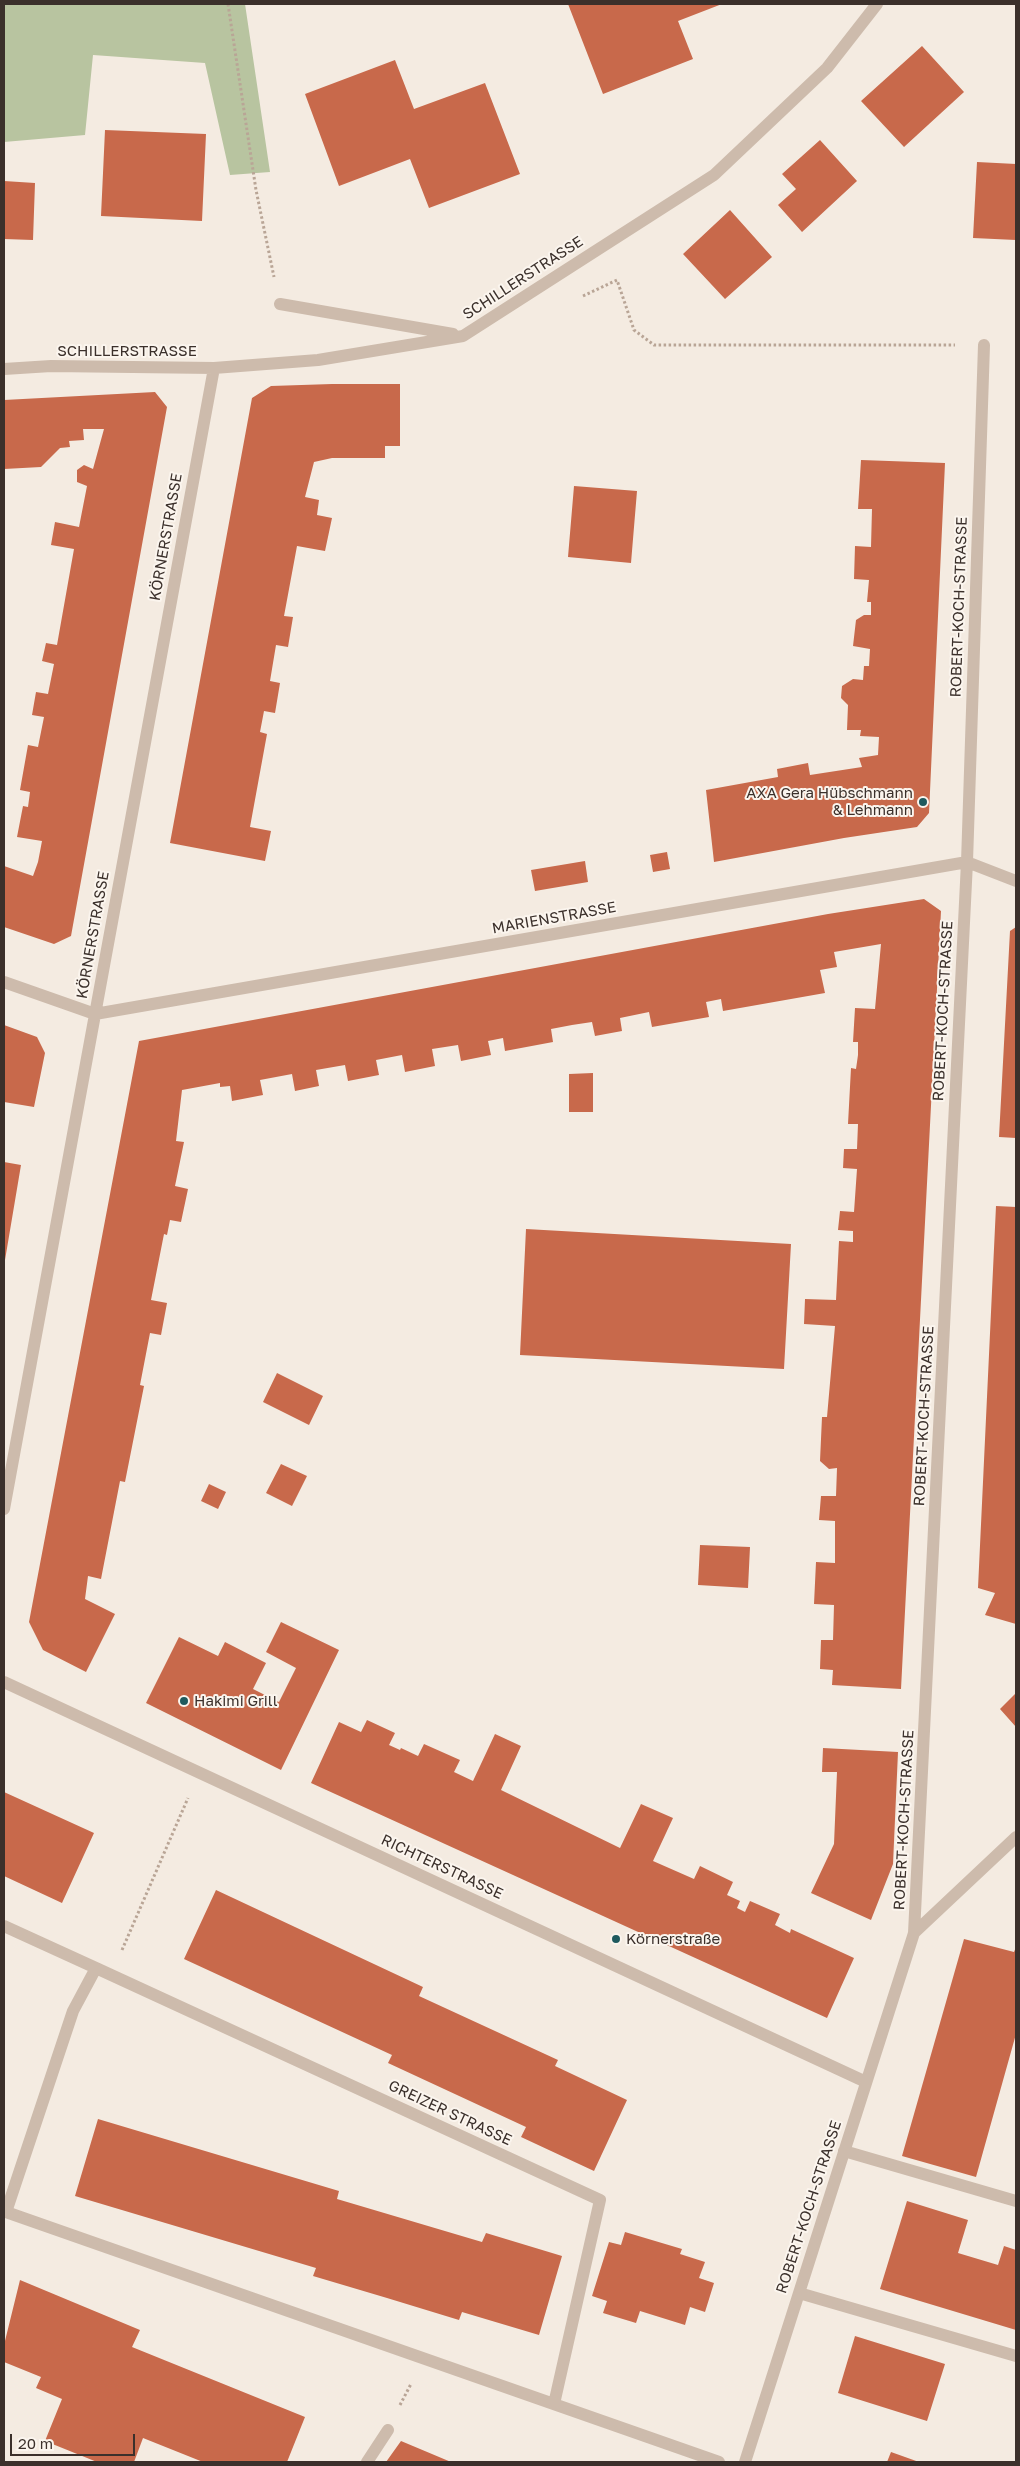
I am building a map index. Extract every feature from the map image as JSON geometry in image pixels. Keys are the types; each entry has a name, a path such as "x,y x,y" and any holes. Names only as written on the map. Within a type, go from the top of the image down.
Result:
{"street":[{"name":"SCHILLERSTRASSE","path":"4,369 51,366 214,368 318,360 463,336 714,175 827,68 877,4"},
{"path":"280,304 463,336"},
{"name":"ROBERT-KOCH-STRASSE","path":"745,2462 914,1933 967,862 984,345"},
{"name":"KÖRNERSTRASSE","path":"4,1509 214,368"},
{"path":"967,862 1016,881"},
{"name":"MARIENSTRASSE","path":"95,1014 967,862"},
{"path":"4,982 95,1014"},
{"name":"RICHTERSTRASSE","path":"4,1682 866,2082"},
{"path":"914,1933 1016,1837"},
{"name":"GREIZER STRASSE","path":"4,1926 600,2200 554,2404"},
{"path":"96,1968 73,2011 5,2212 719,2462"},
{"path":"844,2151 1015,2197"},
{"path":"799,2294 1016,2356"},
{"path":"367,2462 388,2430"}],"path":[{"path":"228,4 256,190 280,304"},
{"path":"576,299 617,280 634,330 654,345 984,345"},
{"path":"111,1975 200,1772"},
{"path":"388,2430 424,2359"}],"green space":[{"path":"4,4 245,4 270,172 230,175 205,63 93,55 85,135 4,142"}],"building":[{"path":"568,4 722,4 678,21 693,59 603,94"},
{"path":"922,46 964,92 904,147 861,101"},
{"path":"395,60 414,109 485,83 520,174 429,208 410,159 339,186 305,94"},
{"path":"105,130 206,134 202,221 101,216"},
{"path":"820,140 857,181 802,232 778,205 796,189 782,174"},
{"path":"977,162 1016,164 1016,240 973,238"},
{"path":"4,181 35,183 33,240 4,239"},
{"path":"730,210 772,257 725,299 683,254"},
{"path":"400,384 400,446 385,446 385,458 332,458 314,462 305,497 319,500 317,515 332,518 325,551 297,546 284,616 293,617 288,647 276,645 270,681 280,683 275,713 264,711 260,732 267,734 250,827 271,831 265,861 170,843 252,398 271,386"},
{"path":"155,392 167,407 71,936 54,944 4,927 4,866 33,876 38,862 42,841 17,837 23,806 28,807 30,792 20,790 28,745 38,747 44,717 32,715 36,692 48,694 54,664 42,661 46,643 57,645 74,549 51,545 55,522 79,527 87,486 77,482 77,470 84,465 93,469 104,429 83,429 84,440 69,441 70,447 60,448 41,467 4,469 4,400"},
{"path":"861,460 945,463 929,813 917,827 844,838 714,862 706,790 778,777 777,769 808,763 810,775 862,767 859,758 878,755 879,737 860,736 861,730 847,730 848,705 841,698 842,686 853,679 863,680 864,666 869,666 870,649 853,646 856,620 864,615 871,615 871,602 867,602 869,580 854,579 855,546 871,547 872,509 858,509"},
{"path":"574,486 637,491 631,563 568,557"},
{"path":"667,852 670,869 653,872 650,855"},
{"path":"585,861 588,882 535,891 531,870"},
{"path":"924,899 941,911 901,1689 832,1685 833,1670 820,1669 821,1640 833,1640 834,1605 814,1604 816,1562 835,1563 835,1521 819,1520 821,1496 836,1496 837,1468 829,1469 820,1461 822,1417 827,1417 835,1326 804,1324 805,1299 836,1300 839,1241 853,1242 853,1231 838,1230 840,1211 854,1212 857,1169 843,1168 844,1149 857,1149 858,1124 848,1124 851,1068 856,1069 858,1055 858,1042 853,1042 855,1008 875,1009 881,944 834,952 837,967 820,970 825,993 723,1011 721,999 706,1002 709,1017 652,1027 649,1012 620,1018 622,1031 595,1036 592,1022 572,1025 551,1029 553,1042 505,1051 503,1038 488,1041 491,1055 461,1061 458,1045 432,1049 435,1066 405,1072 402,1055 376,1060 379,1075 348,1081 345,1065 316,1070 319,1086 295,1091 292,1074 260,1080 263,1095 232,1101 230,1086 220,1087 220,1083 182,1090 176,1141 184,1142 175,1186 188,1189 181,1222 170,1220 167,1235 164,1234 151,1300 167,1303 161,1335 150,1333 140,1385 144,1386 125,1482 120,1481 101,1579 88,1576 85,1599 115,1614 86,1672 43,1650 29,1622 139,1041 828,914"},
{"path":"1016,927 1016,1138 999,1137 1010,931"},
{"path":"4,1025 37,1037 45,1053 34,1107 4,1102"},
{"path":"593,1073 593,1112 569,1112 569,1074"},
{"path":"4,1162 21,1165 5,1260 4,1260"},
{"path":"996,1206 1016,1207 1016,1624 985,1615 995,1593 978,1588"},
{"path":"526,1229 791,1244 784,1369 520,1355"},
{"path":"277,1373 323,1396 309,1425 263,1402"},
{"path":"281,1464 307,1476 292,1506 266,1493"},
{"path":"209,1484 226,1492 218,1509 201,1501"},
{"path":"700,1545 750,1547 748,1588 698,1585"},
{"path":"281,1622 339,1650 281,1770 146,1703 179,1637 218,1656 225,1642 266,1663 253,1689 279,1702 296,1668 266,1652"},
{"path":"1016,1693 1016,1727 1000,1709"},
{"path":"367,1720 395,1733 389,1745 400,1750 401,1748 418,1756 424,1744 460,1760 454,1772 473,1781 495,1734 521,1746 501,1790 620,1848 641,1804 673,1818 653,1861 694,1879 700,1866 733,1882 727,1895 740,1901 737,1908 745,1912 750,1901 780,1914 775,1925 790,1933 791,1929 854,1958 827,2018 311,1783 339,1722 361,1732"},
{"path":"823,1748 898,1752 893,1864 871,1920 811,1893 834,1844 837,1772 822,1772"},
{"path":"4,1792 94,1833 62,1903 4,1876"},
{"path":"216,1890 423,1987 419,1996 558,2060 555,2066 627,2100 594,2171 521,2137 526,2127 388,2063 392,2055 184,1959"},
{"path":"964,1939 1014,1952 1016,1947 1016,2034 976,2177 902,2156"},
{"path":"98,2119 339,2191 337,2199 482,2242 486,2233 562,2256 539,2335 462,2312 459,2320 313,2276 316,2268 75,2196"},
{"path":"907,2201 968,2220 958,2253 998,2265 1004,2246 1016,2250 1016,2330 880,2289"},
{"path":"625,2232 682,2249 680,2254 705,2262 699,2278 714,2283 705,2312 690,2307 685,2325 640,2311 636,2323 603,2313 607,2301 592,2296 609,2242 621,2245"},
{"path":"20,2280 140,2330 132,2347 305,2417 287,2462 203,2462 143,2438 134,2462 97,2462 45,2441 62,2399 36,2388 41,2377 4,2362 4,2345"},
{"path":"855,2336 945,2364 927,2421 838,2393"},
{"path":"401,2441 451,2462 386,2462"},
{"path":"891,2452 919,2462 887,2462"}],"place":[{"name":"AXA Gera Hübschmann & Lehmann","path":"923,802"},
{"name":"Hakimi Grill","path":"184,1701"},
{"name":"Körnerstraße","path":"616,1939"}]}
